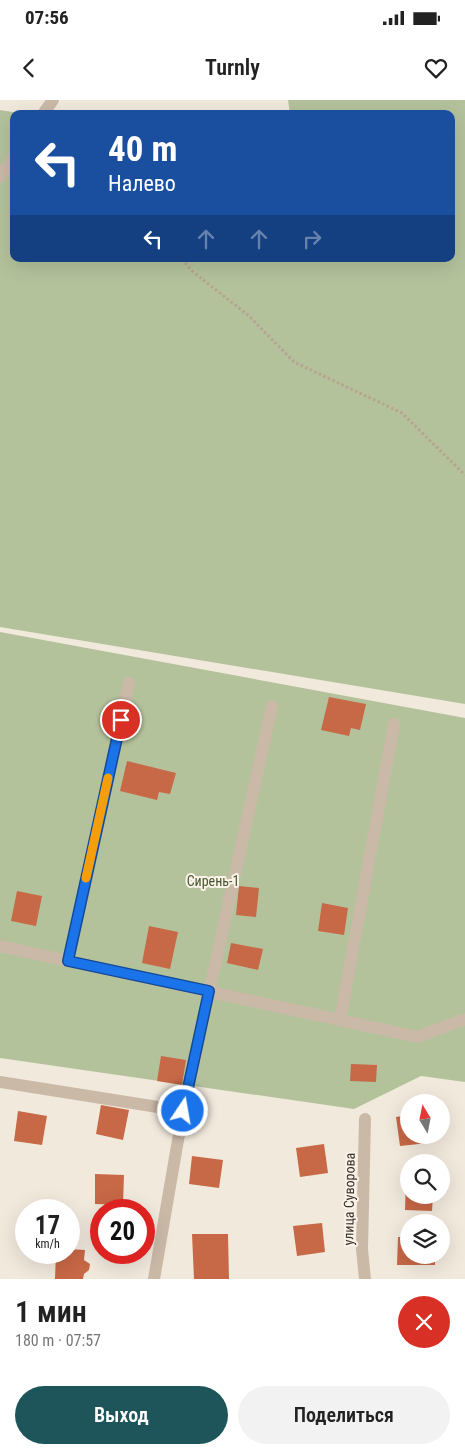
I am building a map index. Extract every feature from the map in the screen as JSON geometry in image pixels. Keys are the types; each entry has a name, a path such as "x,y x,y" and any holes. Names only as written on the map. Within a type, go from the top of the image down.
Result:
{"street":[{"path":"0,177 10,163"},
{"path":"68,961 129,683"},
{"path":"154,1279 183,1111 272,706"},
{"path":"340,1020 394,724"},
{"path":"0,946 417,1037 465,1019"},
{"path":"0,1082 183,1111"},
{"name":"улица Суворова","path":"365,1119 362,1248 365,1279"}],"path":[{"path":"184,262 192,271 249,316 294,362 402,413 465,475"}],"green space":[{"path":"288,100 465,100 465,704 0,627 0,110 10,112 10,262 455,262 455,110 289,110"},
{"name":"Сирень-1","path":"0,632 465,718 465,1082 421,1076 354,1109 0,1058"}],"building":[{"path":"329,697 366,704 360,730 351,728 349,736 321,730"},
{"path":"127,761 176,773 170,794 159,792 157,800 120,791"},
{"path":"239,886 259,888 256,917 236,915"},
{"path":"17,891 42,896 36,926 11,921"},
{"path":"322,903 348,908 344,935 318,931"},
{"path":"149,926 178,932 170,969 142,963"},
{"path":"231,943 263,949 258,970 227,963"},
{"path":"161,1056 186,1060 182,1085 157,1081"},
{"path":"351,1064 377,1065 376,1082 350,1081"},
{"path":"101,1105 129,1110 123,1140 96,1134"},
{"path":"18,1111 47,1116 42,1145 14,1141"},
{"path":"400,1116 400,1144 419,1144 400,1146 396,1117"},
{"path":"324,1144 328,1173 300,1177 296,1148"},
{"path":"192,1156 223,1160 219,1188 189,1184"},
{"path":"95,1174 124,1175 123,1199 95,1199"},
{"path":"405,1204 432,1204 432,1211 405,1210"},
{"path":"322,1223 325,1252 297,1256 293,1226"},
{"path":"192,1234 228,1234 229,1279 194,1279"},
{"path":"398,1237 400,1237 400,1264 435,1264 435,1265 397,1265"},
{"path":"80,1250 85,1250 84,1260 90,1264 89,1270 84,1274 83,1279 55,1279 56,1264 80,1264"}],"slow traffic":[{"path":"86,878 108,778"}],"route":[{"path":"121,720 68,961 209,991 183,1111"}]}
